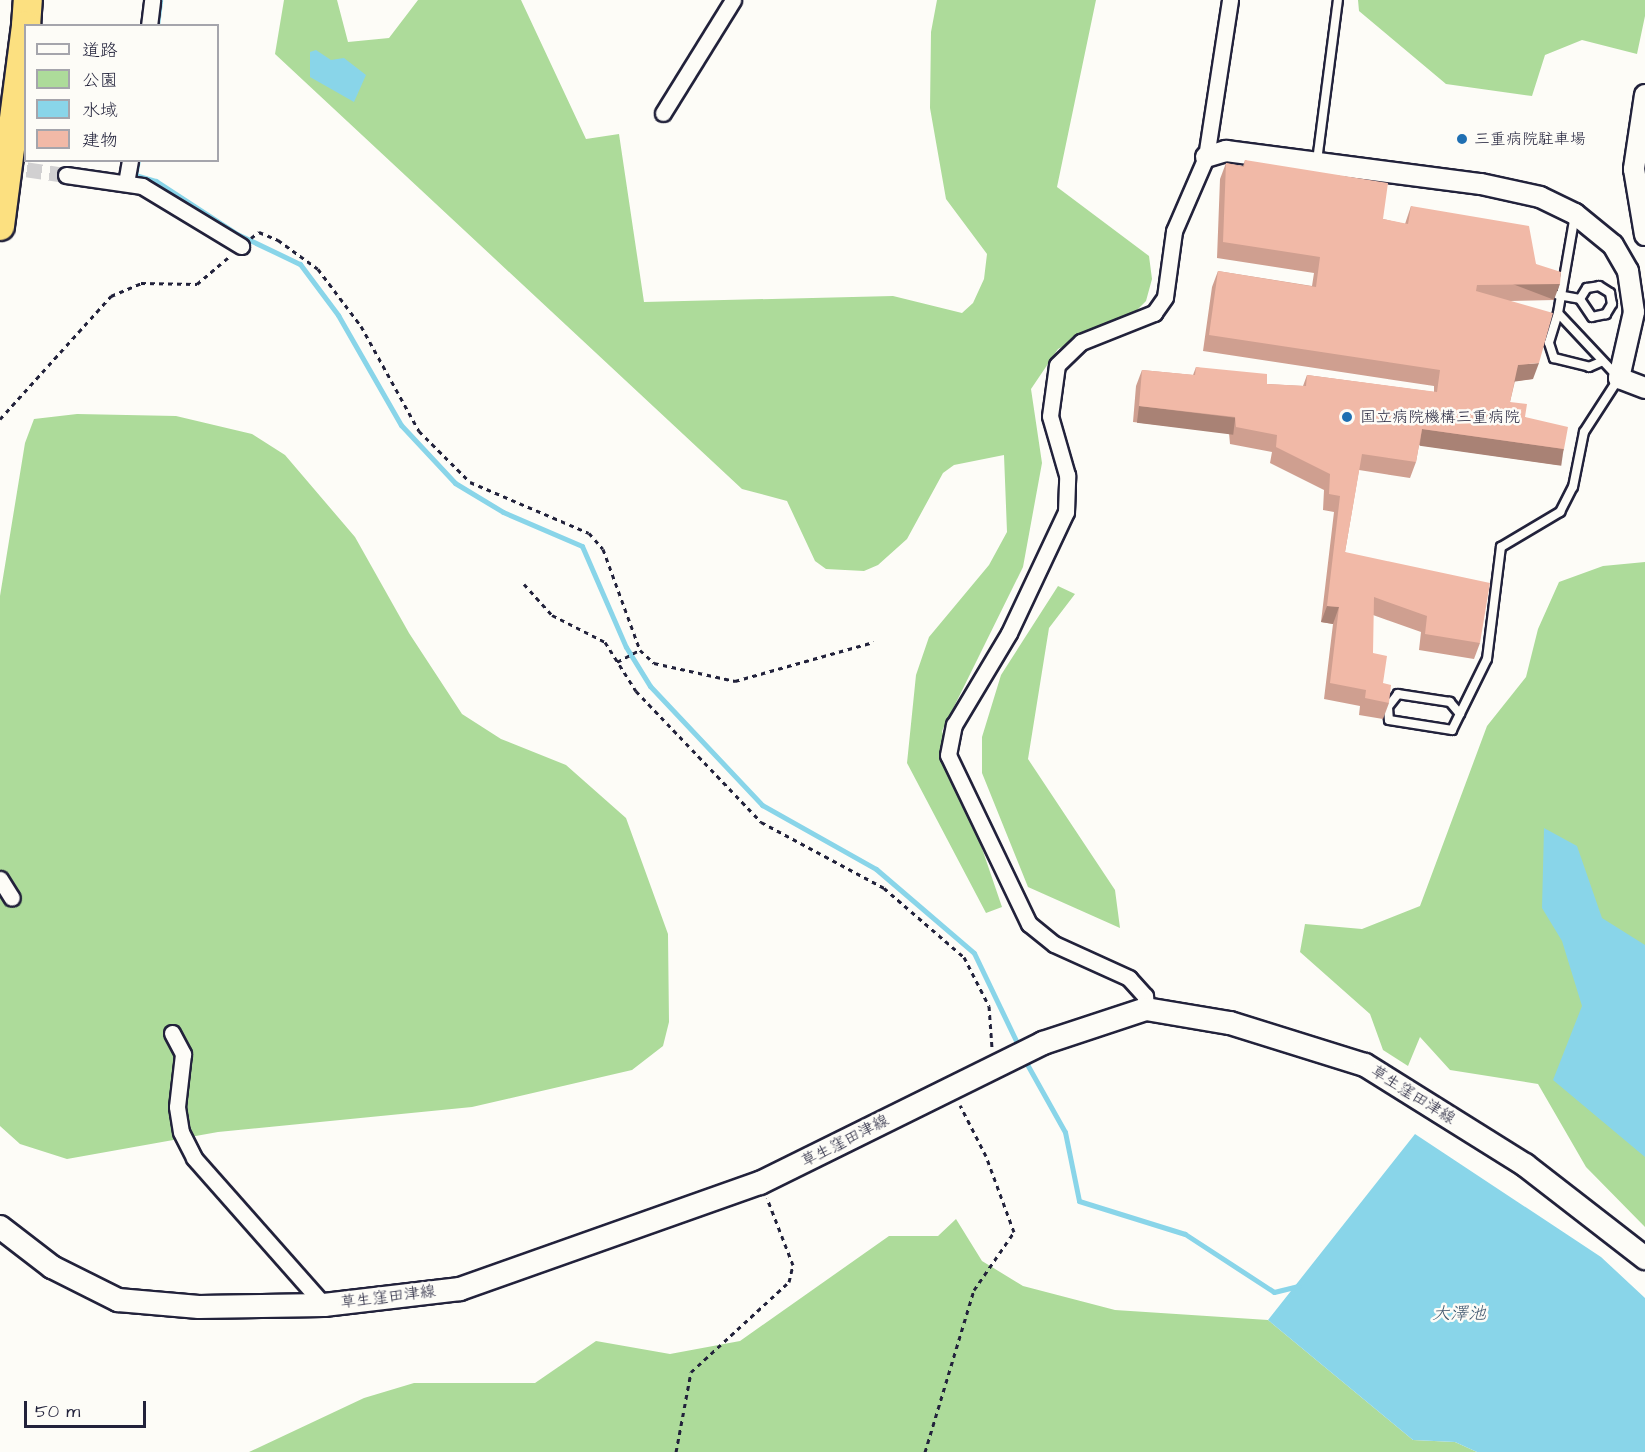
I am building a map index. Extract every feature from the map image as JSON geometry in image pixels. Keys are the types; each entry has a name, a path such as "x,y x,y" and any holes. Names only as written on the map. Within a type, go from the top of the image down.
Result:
{"highway":[{"path":"26,24 28,0"},
{"path":"0,226 24,41"}],"main road":[{"name":"草生窪田津線","path":"0,1227 52,1267 118,1300 199,1307 324,1305 460,1289 760,1183 1014,1056 1146,1009 1230,1023 1365,1065 1525,1165 1645,1258"}],"street":[{"path":"149,24 152,0"},
{"path":"663,113 733,0"},
{"path":"1146,1009 1142,990 1129,978 1054,944 1029,924 948,755 954,725 1010,633 1066,512 1067,476 1050,416 1057,365 1081,342 1154,313 1165,297 1174,231 1206,157 1230,0"},
{"path":"1645,94 1634,169 1645,235"},
{"path":"1206,157 1226,151 1512,190 1575,214 1613,245 1633,285 1634,312 1619,378 1645,388"},
{"path":"126,183 130,162"},
{"path":"66,175 126,183 154,190 241,246"},
{"path":"0,879 12,898"},
{"path":"172,1033 183,1054 177,1107 181,1132 194,1158 324,1305"}],"lane":[{"path":"1317,163 1338,0"},
{"path":"1575,214 1558,295 1557,313 1549,343 1554,358 1589,367 1600,362"},
{"path":"1558,295 1580,299 1592,317 1606,314 1612,304 1610,293 1599,286 1587,288 1580,299"},
{"path":"1460,714 1450,702 1398,694 1388,707 1389,720 1452,730 1460,714 1487,658 1501,547 1560,512 1572,487 1584,432 1619,378 1600,362 1557,313"}],"path":[{"path":"258,233 298,252 318,269 361,326 419,431 470,482 589,533 603,549 640,650 669,670 735,681 874,642"},
{"path":"0,418 111,296 141,283 197,284 241,246"},
{"path":"524,584 552,615 605,642 636,691 761,822 884,888 964,957 1014,1056"},
{"path":"617,662 640,650"},
{"path":"925,1452 974,1290 1014,1232 986,1156 951,1088"},
{"path":"676,1452 692,1372 789,1282 793,1265 786,1240 760,1183"}],"green space":[{"path":"284,0 337,0 348,42 389,38 418,0 521,0 586,139 619,134 644,302 893,296 962,313 973,303 984,279 987,254 946,199 930,108 931,32 937,0 1096,0 1057,187 1149,256 1152,279 1146,301 1137,310 1058,349 1031,389 1042,463 1023,567 942,731 1002,907 986,913 907,763 916,675 929,637 989,565 1007,532 1004,455 954,465 943,473 907,539 878,565 864,571 826,569 815,561 787,501 742,489 275,54"},
{"path":"1358,0 1645,0 1645,16 1637,54 1582,40 1545,55 1532,96 1446,84 1359,11"},
{"path":"77,414 176,416 252,434 285,455 355,537 409,633 462,714 501,739 566,765 626,818 668,934 669,1022 663,1046 632,1070 472,1107 218,1132 67,1159 20,1144 0,1126 0,596 25,443 34,419"},
{"path":"1645,562 1645,1227 1586,1167 1538,1084 1450,1070 1420,1037 1408,1066 1383,1050 1370,1014 1300,952 1305,924 1362,929 1420,906 1487,726 1526,677 1538,629 1559,582 1603,566"},
{"path":"1058,586 1075,594 1049,628 1028,759 1115,890 1120,928 1028,887 982,773 982,737 1001,675"},
{"path":"956,1219 982,1261 1023,1286 1115,1310 1268,1320 1413,1440 1455,1442 1477,1452 249,1452 364,1398 414,1383 535,1383 596,1341 670,1354 740,1341 889,1236 938,1236"}],"water":[{"path":"316,50 331,60 344,58 366,75 354,102 310,77 310,52"},
{"path":"1544,828 1577,846 1602,918 1645,945 1645,1157 1553,1080 1582,1006 1562,941 1542,908"},
{"name":"大澤池","path":"1415,1134 1601,1257 1645,1298 1645,1452 1477,1452 1455,1442 1413,1440 1268,1320"}],"building":[{"name":"国立病院機構三重病院","path":"1245,160 1388,183 1383,219 1408,224 1411,206 1529,226 1536,264 1561,272 1560,284 1477,285 1476,291 1553,313 1539,363 1518,365 1510,402 1527,404 1525,417 1568,427 1564,449 1422,429 1416,462 1362,454 1345,552 1490,583 1480,643 1425,634 1427,616 1374,597 1373,653 1387,656 1383,683 1391,685 1389,703 1365,698 1366,690 1330,683 1339,607 1327,606 1340,496 1329,494 1330,474 1276,447 1277,435 1236,427 1235,417 1139,406 1142,370 1195,375 1196,367 1267,374 1267,384 1306,386 1307,375 1437,392 1440,370 1209,335 1218,271 1316,287 1320,257 1223,242 1226,163 1244,167"}],"waterway":[{"path":"157,24 160,0"},
{"path":"138,162 135,175 156,181 237,234 300,264 338,315 401,425 455,483 503,512 582,546 626,647 650,686 762,805 876,869 974,953 1020,1049"},
{"path":"1023,1057 1065,1132 1079,1201 1185,1234 1274,1292 1298,1286"}],"tunnel":[{"path":"4,166 66,175"}],"place":[{"name":"三重病院駐車場","path":"1462,139"},
{"name":"国立病院機構三重病院","path":"1347,417"}]}
